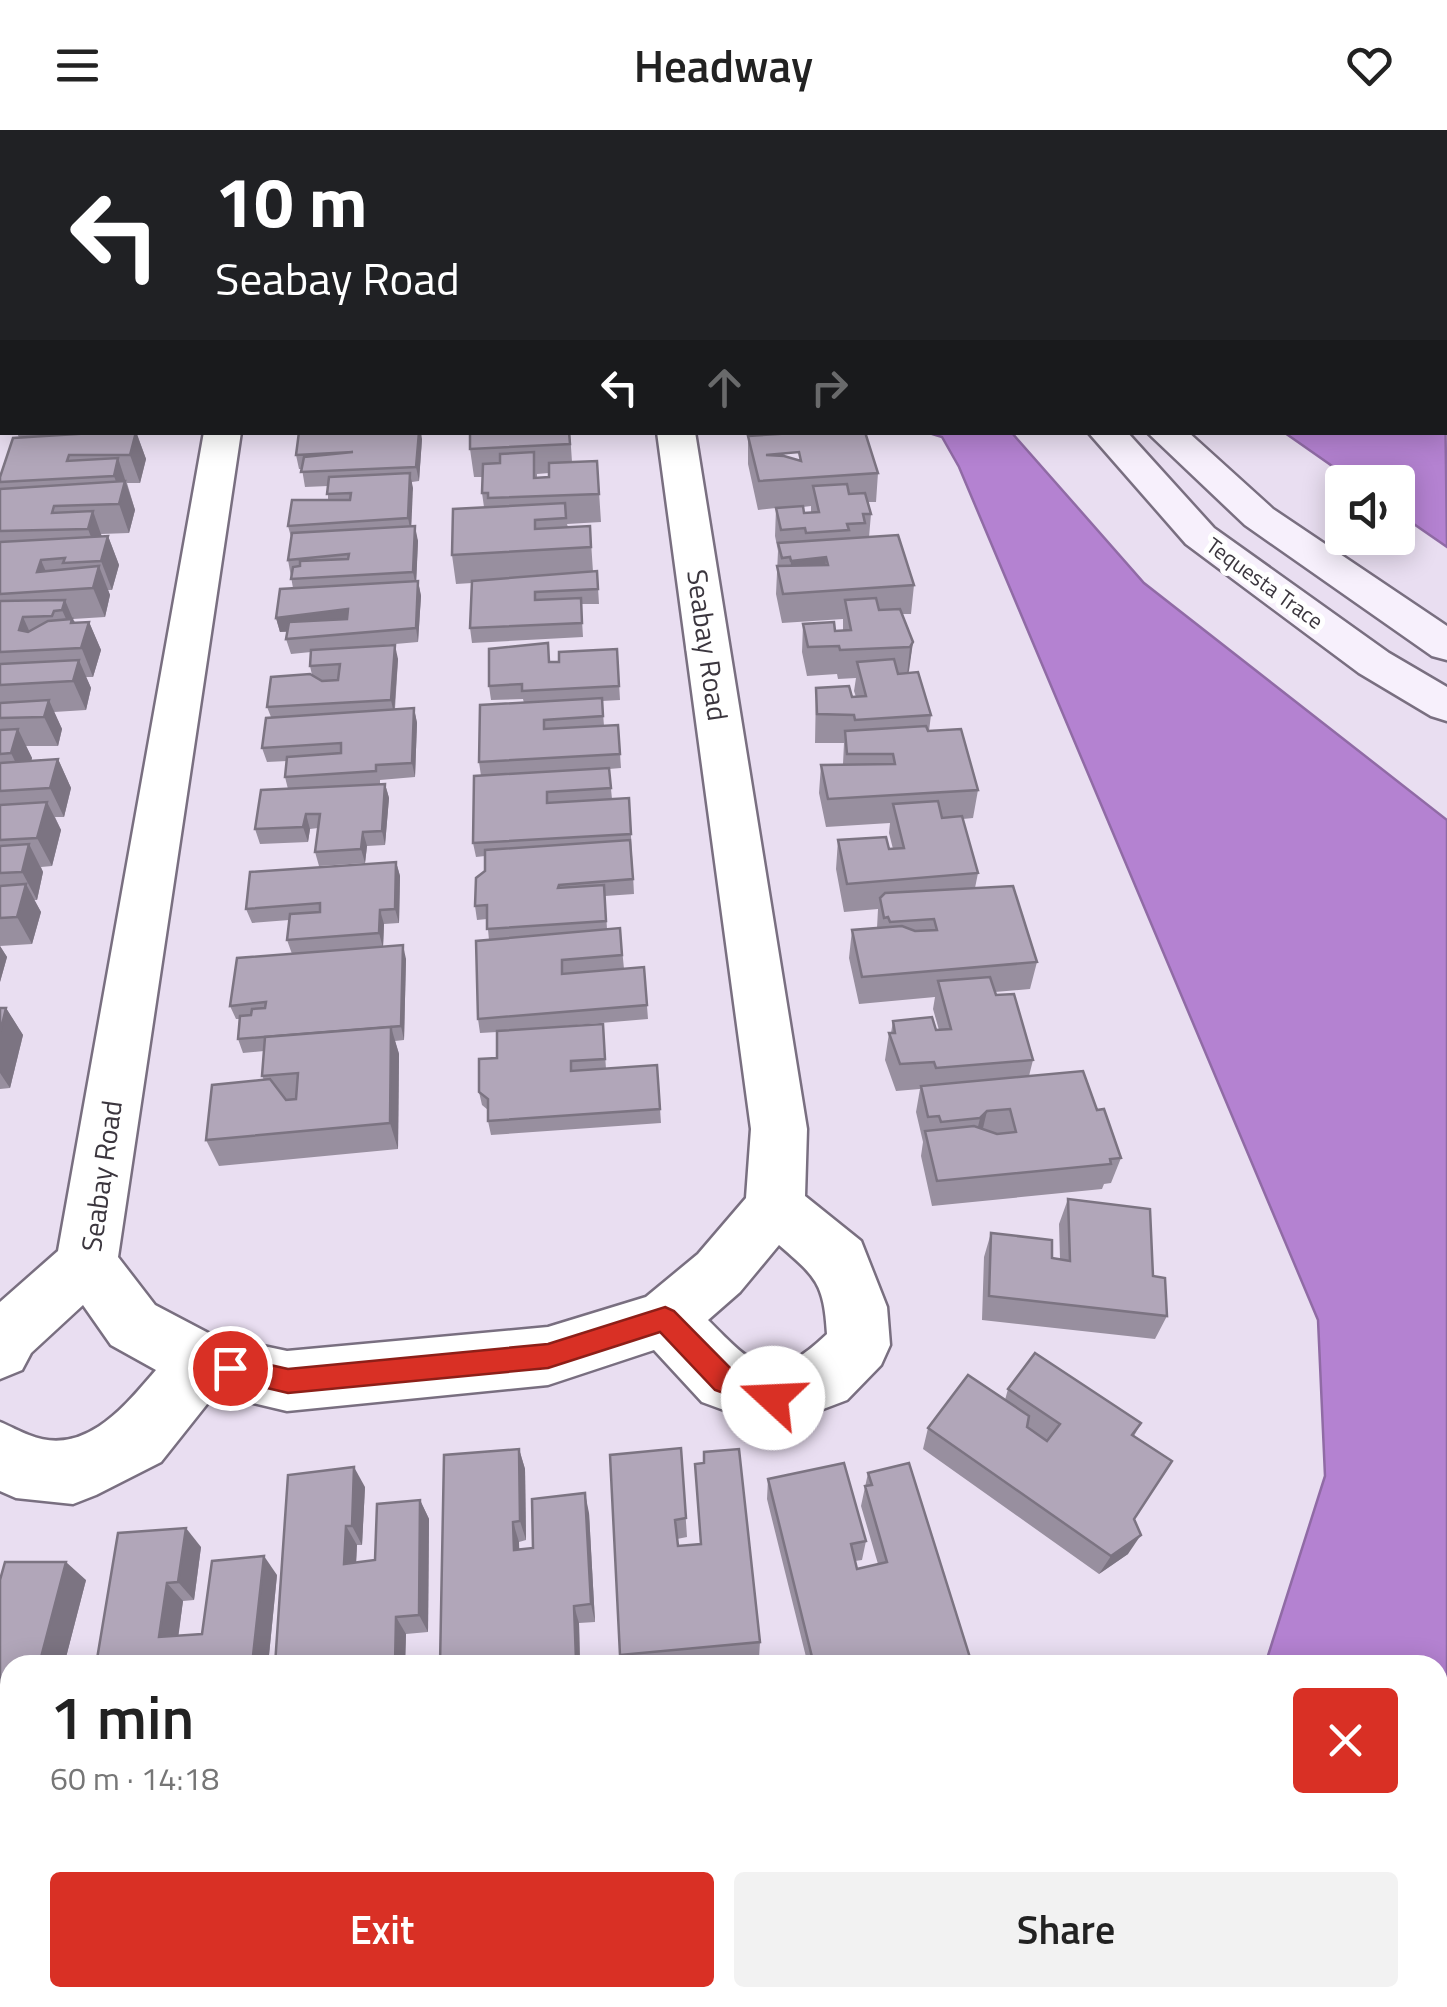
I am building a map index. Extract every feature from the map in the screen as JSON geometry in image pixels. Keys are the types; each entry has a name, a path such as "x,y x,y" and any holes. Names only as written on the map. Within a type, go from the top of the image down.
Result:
{"street":[{"name":"Seabay Road","path":"223,435 87,1264 133,1325 202,1362 288,1381 548,1356 665,1319 719,1273 775,1206 779,1129 676,435"},
{"name":"Tequesta Trace","path":"1109,435 1200,536 1374,663 1447,706"},
{"name":"Tequesta Trace","path":"1168,435 1259,517 1447,646"},
{"path":"665,1319 725,1381 773,1398 824,1380 859,1346 856,1308 840,1260 775,1206"},
{"path":"0,1350 9,1333 87,1264"},
{"path":"0,1453 16,1466 73,1472 138,1440 202,1362"}],"shaded area":[{"path":"936,435 1014,435 1144,583 1447,820 1447,1655 1268,1655 1325,1476 1318,1320 959,467 942,437"},
{"path":"1288,435 1446,435 1447,547 1415,525 1415,465 1331,465"}],"building":[{"path":"135,435 130,455 69,455 67,461 118,458 114,476 0,482 13,438"},
{"path":"299,435 419,435 416,467 301,472 304,457 353,452 296,455"},
{"path":"470,435 569,435 570,444 470,449"},
{"path":"866,435 878,473 759,481 748,436","holes":["799,452 801,461 766,455"]},
{"path":"534,452 534,478 549,477 549,463 597,461 599,494 488,498 488,493 482,493 483,464 500,463 500,454"},
{"path":"410,473 408,518 288,526 292,500 350,500 351,493 327,494 329,477"},
{"path":"125,481 119,504 54,506 52,513 93,511 88,529 0,531 0,489"},
{"path":"847,484 849,494 865,493 871,514 863,514 865,523 847,524 849,530 781,530 776,508 803,506 804,513 819,512 813,486"},
{"path":"565,503 566,518 535,520 535,529 590,526 591,547 452,555 453,509"},
{"path":"415,526 413,572 291,579 293,567 300,566 300,561 348,559 349,554 288,560 292,533"},
{"path":"898,535 914,585 783,594 777,566 828,565 826,557 791,561 790,557 782,558 778,543"},
{"path":"108,536 101,561 41,560 37,572 99,566 93,588 0,594 0,542"},
{"path":"597,571 598,589 535,592 535,600 581,598 582,623 470,628 472,581"},
{"path":"418,581 416,628 286,639 289,622 347,619 348,609 276,618 280,589"},
{"path":"876,598 879,610 900,609 913,642 910,647 808,647 803,624 834,622 835,631 851,630 845,600"},
{"path":"65,600 62,610 54,611 52,616 23,617 19,630 28,632 48,621 89,622 81,648 0,652 0,601"},
{"path":"548,643 549,662 559,662 559,652 617,649 619,686 522,691 522,684 489,686 489,649"},
{"path":"395,645 391,700 267,707 271,677 310,674 322,681 338,680 340,664 310,666 311,650"},
{"path":"894,659 898,674 918,672 931,715 855,720 854,715 817,714 816,688 849,686 852,697 866,696 857,662"},
{"path":"79,660 73,681 0,685 0,664"},
{"path":"602,698 603,716 544,720 544,729 618,725 620,754 479,762 480,705"},
{"path":"49,700 44,717 0,718 0,703"},
{"path":"414,708 412,763 376,765 376,771 285,777 287,757 341,753 341,743 262,748 266,718"},
{"path":"926,726 928,731 961,729 978,790 828,799 821,765 895,764 893,754 847,754 845,731"},
{"path":"18,729 11,753 0,754 0,730"},
{"path":"58,759 50,788 0,791 0,763"},
{"path":"609,768 611,788 547,792 547,803 629,798 631,834 473,843 474,776"},
{"path":"385,784 382,831 363,832 361,849 315,852 320,814 306,814 303,827 255,829 261,790"},
{"path":"938,801 942,818 962,816 978,873 847,884 838,840 886,837 889,849 904,848 893,804"},
{"path":"47,802 37,838 0,840 0,805"},
{"path":"630,840 633,879 558,888 604,885 606,921 487,929 487,905 475,906 476,878 485,871 485,850"},
{"path":"29,844 22,872 0,873 0,846"},
{"path":"396,862 395,909 380,910 379,933 287,940 290,914 320,912 320,903 246,909 250,872"},
{"path":"26,884 17,917 0,918 0,886"},
{"path":"1013,886 1037,962 862,977 852,930 902,926 915,931 937,930 934,919 890,922 888,917 884,918 880,898 885,893"},
{"path":"620,928 622,955 562,960 562,974 644,967 647,1005 478,1019 476,941"},
{"path":"403,945 401,1026 238,1039 240,1016 251,1015 252,1009 265,1008 266,1002 230,1006 237,958"},
{"path":"990,977 996,995 1014,994 1033,1060 936,1068 934,1062 900,1064 889,1033 895,1033 893,1021 932,1017 936,1030 951,1029 938,981"},
{"path":"0,1008 6,1008 0,1033"},
{"path":"603,1024 605,1059 571,1061 571,1071 657,1065 660,1109 488,1121 488,1099 479,1092 479,1059 497,1058 497,1031"},
{"path":"391,1027 390,1123 206,1140 212,1085 270,1079 286,1100 296,1099 298,1073 262,1076 265,1037"},
{"path":"1083,1071 1097,1110 1104,1109 1121,1158 1110,1159 1111,1164 937,1181 925,1131 974,1126 997,1134 1016,1132 1010,1109 987,1111 980,1118 941,1122 939,1116 928,1117 921,1086"},
{"path":"1068,1199 1150,1209 1153,1276 1165,1278 1167,1316 989,1296 991,1233 1052,1240 1052,1258 1070,1261"},
{"path":"1035,1353 1141,1423 1132,1435 1172,1461 1134,1519 1141,1535 1111,1556 928,1428 968,1375 1029,1416 1027,1427 1047,1441 1060,1424 1008,1389"},
{"path":"681,1448 686,1518 675,1520 678,1546 701,1544 695,1464 704,1463 704,1452 739,1449 760,1642 620,1655 610,1455"},
{"path":"519,1449 520,1521 513,1522 514,1550 533,1548 532,1499 585,1493 591,1604 574,1606 576,1655 440,1655 444,1455"},
{"path":"844,1463 866,1541 851,1544 857,1569 887,1562 865,1486 872,1485 868,1473 909,1463 969,1655 812,1655 768,1479"},
{"path":"354,1467 352,1526 346,1526 344,1564 375,1560 377,1504 420,1500 419,1615 396,1617 395,1655 276,1655 288,1475"},
{"path":"186,1528 178,1582 167,1583 159,1637 202,1634 212,1561 264,1556 253,1655 98,1655 118,1533"},
{"path":"5,1562 66,1562 42,1655 0,1655 0,1580"}],"route":[{"path":"230,1368 288,1381 548,1356 665,1319 725,1381 773,1398"}]}
